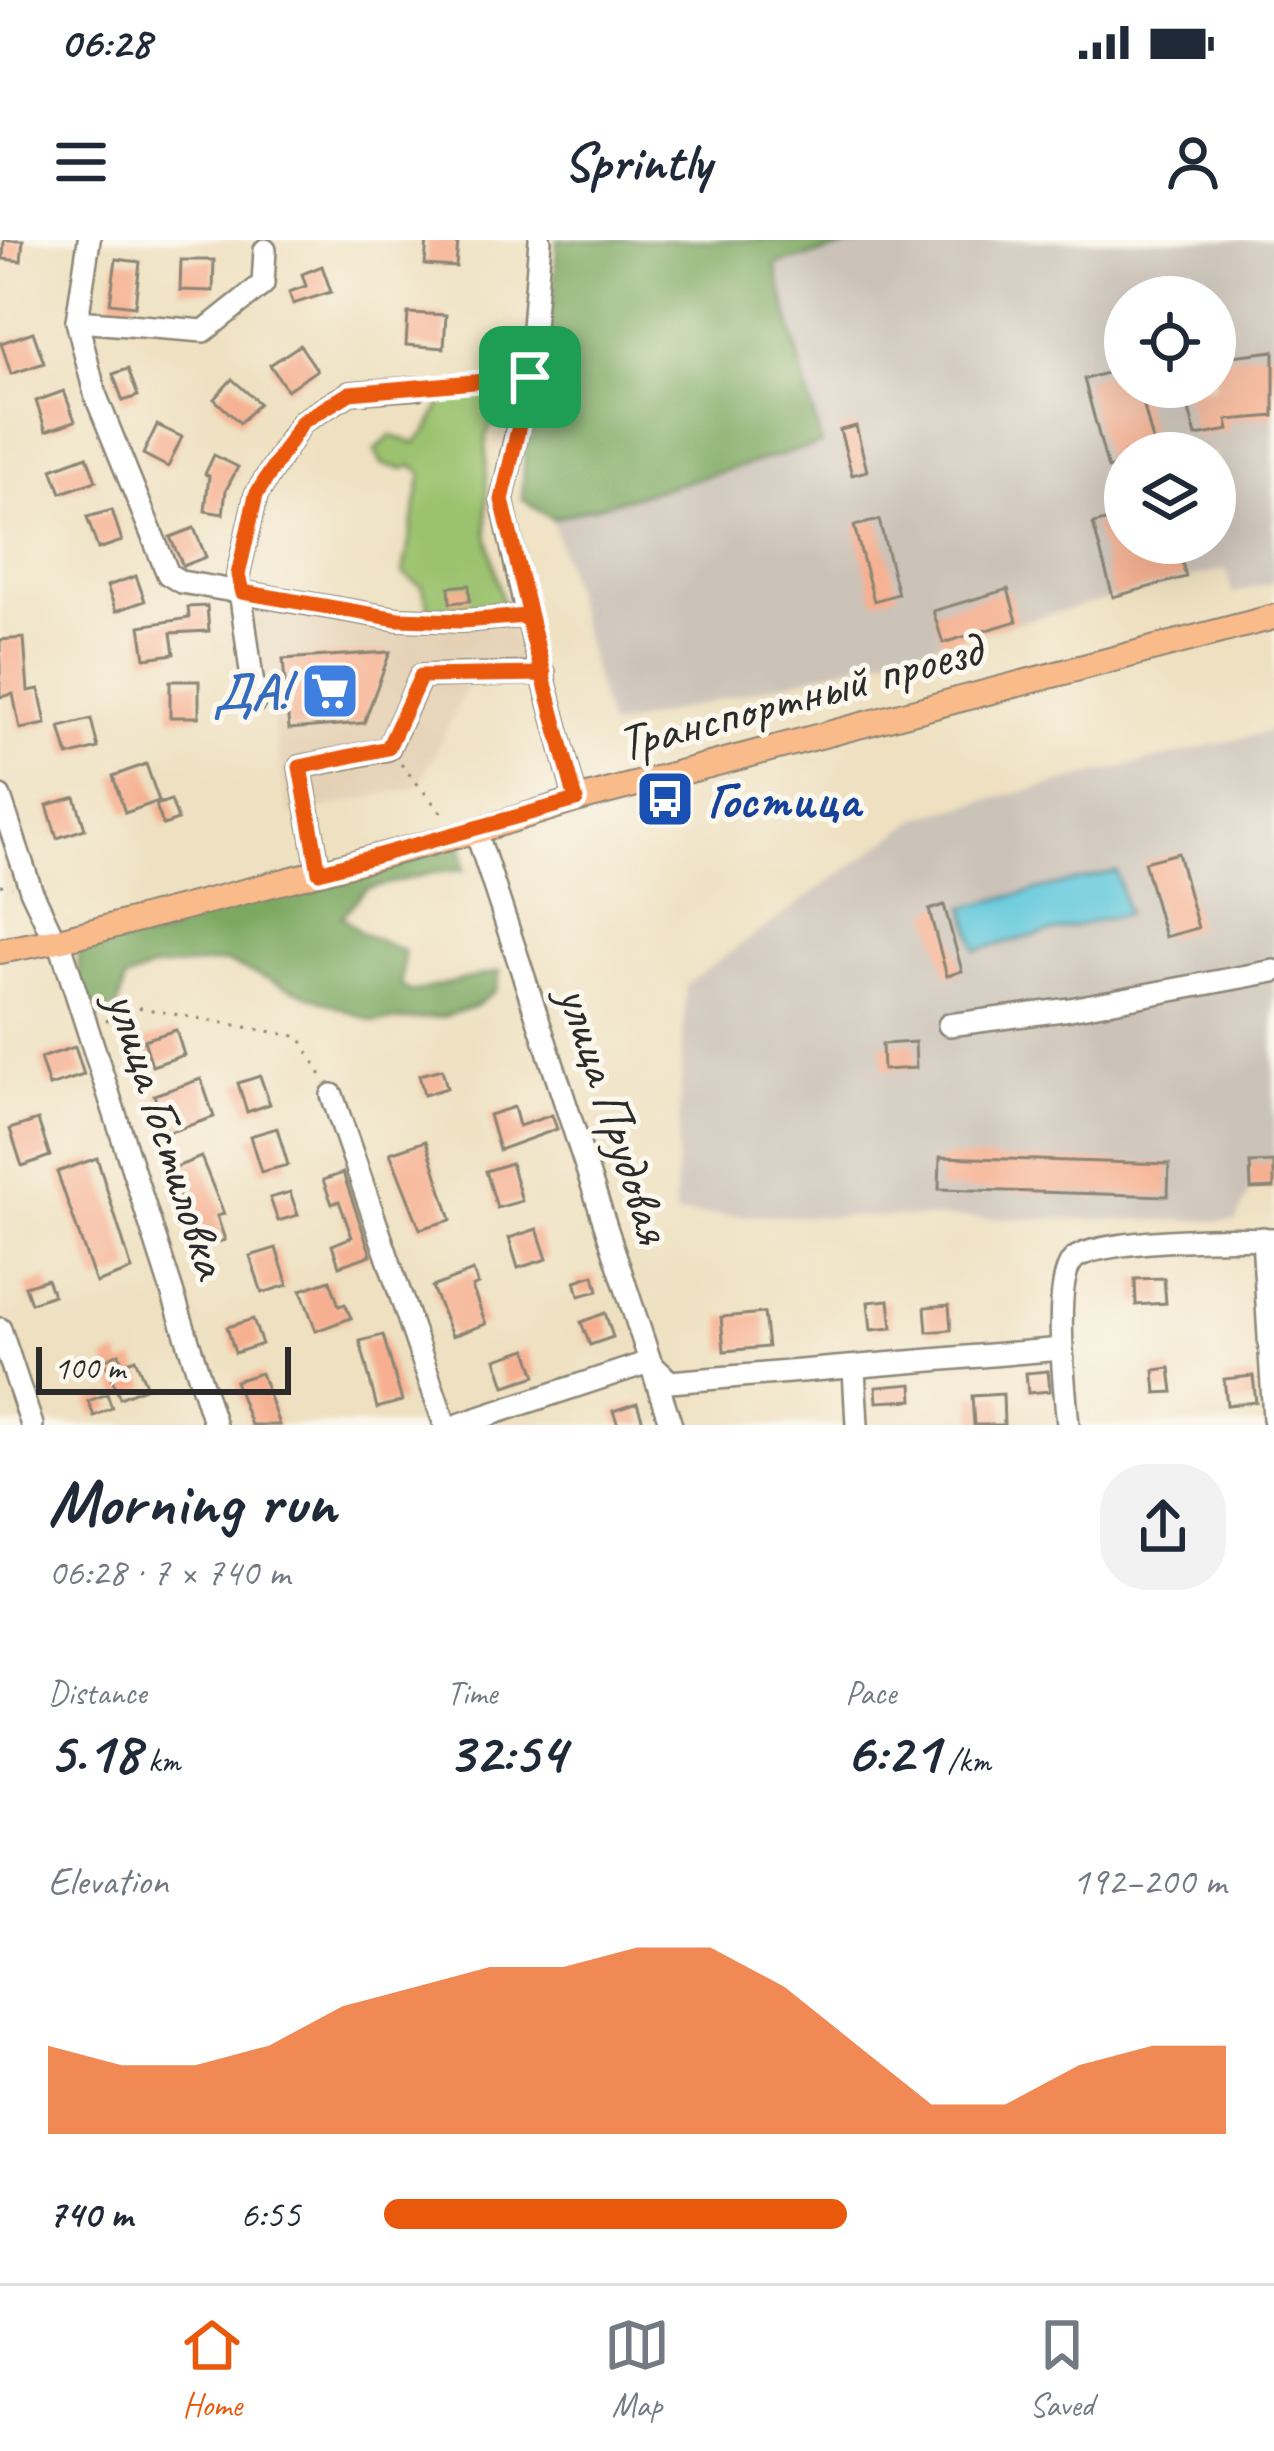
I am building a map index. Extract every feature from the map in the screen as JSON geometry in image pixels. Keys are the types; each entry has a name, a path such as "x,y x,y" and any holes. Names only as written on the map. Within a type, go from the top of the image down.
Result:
{"main road":[{"name":"Транспортный проезд","path":"0,951 476,831 576,800 1274,616"}],"street":[{"path":"89,240 77,321 95,394 168,574 181,582 398,619 527,616"},
{"path":"540,240 530,377 502,500 576,800"},
{"path":"77,321 204,331 263,284 266,250"},
{"path":"254,701 238,575 256,495 302,422 350,393 417,388"},
{"path":"319,872 300,767 388,748 421,676 544,674"},
{"name":"улица Гостиловка","path":"0,797 31,890 56,940 88,1030 215,1425"},
{"name":"улица Прудовая","path":"476,831 670,1425"},
{"path":"949,1025 1070,1010 1274,971"},
{"path":"332,1095 445,1425"},
{"path":"1067,1425 1064,1278 1072,1260 1088,1249 1269,1238 1274,1419"},
{"path":"0,1329 32,1425"},
{"path":"458,1425 649,1362 670,1382 1062,1348"},
{"path":"854,1369 857,1425"}],"path":[{"path":"417,388 530,377"},
{"path":"388,748 446,818"},
{"path":"88,1030 136,1007 300,1036 332,1095"}],"shaded area":[{"path":"871,240 1274,240 1274,582 1232,594 1226,569 609,728 552,519 820,444 775,264"},
{"path":"250,602 511,628 526,683 469,682 419,786 290,816"},
{"path":"1274,730 1274,1188 1251,1189 1236,1221 674,1215 686,984 920,817"}],"green space":[{"path":"557,240 871,240 775,265 821,444 552,519 522,499 528,408 554,299"},
{"path":"496,386 508,390 486,436 487,533 503,607 431,613 422,586 403,574 422,473 413,466 402,469 382,464 375,450 391,436 415,443 428,430 448,389"},
{"path":"462,846 464,870 366,889 342,916 361,933 404,951 401,986 412,992 500,971 496,990 476,1006 443,1017 374,1022 226,962 153,968 125,980 118,1006 98,1017 81,994 77,950 127,936 145,940 173,932 173,921"}],"water":[{"path":"1116,871 1127,914 976,950 965,907"}],"building":[{"path":"4,240 23,240 21,261 3,259"},
{"path":"427,240 458,240 456,267 425,265"},
{"path":"116,259 140,262 135,306 110,303"},
{"path":"181,260 214,260 213,291 180,290"},
{"path":"322,266 331,292 293,304 289,292 306,286 302,274"},
{"path":"408,313 446,315 444,348 406,345"},
{"path":"33,332 44,363 11,374 1,343"},
{"path":"300,345 317,370 287,390 270,365"},
{"path":"1274,351 1274,416 1227,420 1229,430 1195,432 1189,408 1236,408 1236,356"},
{"path":"128,369 138,396 123,401 113,374"},
{"path":"1104,374 1104,408 1144,408 1151,432 1104,432 1104,454 1084,379"},
{"path":"232,379 259,403 240,423 214,399"},
{"path":"64,391 75,421 46,431 36,401"},
{"path":"157,425 182,437 168,467 143,454"},
{"path":"856,426 867,471 852,475 840,430"},
{"path":"214,455 238,467 226,490 223,514 205,511 209,476 205,474"},
{"path":"87,456 96,481 61,493 52,469"},
{"path":"112,510 122,541 98,549 87,517"},
{"path":"879,520 898,594 874,601 854,526"},
{"path":"1104,521 1104,564 1183,564 1186,577 1113,597 1093,524"},
{"path":"194,528 206,557 183,566 170,537"},
{"path":"136,576 145,601 116,611 107,586"},
{"path":"469,585 470,601 450,603 449,587"},
{"path":"1008,589 1017,621 943,643 933,611"},
{"path":"207,606 209,631 171,633 174,654 145,658 140,626 189,618 188,607"},
{"path":"24,638 28,691 39,689 46,724 20,729 13,694 0,697 0,640"},
{"name":"ДА!","path":"390,652 364,723 289,729 283,659"},
{"path":"170,681 199,681 199,717 170,717"},
{"path":"91,719 98,748 68,756 60,727"},
{"path":"146,764 159,801 125,813 113,776"},
{"path":"75,797 85,829 57,838 47,805"},
{"path":"171,800 178,820 163,825 156,805"},
{"path":"1178,853 1198,928 1165,937 1144,862"},
{"path":"944,905 962,971 947,976 929,910"},
{"path":"176,1030 184,1055 152,1066 144,1040"},
{"path":"915,1042 916,1068 883,1070 882,1044"},
{"path":"75,1047 84,1075 49,1086 40,1058"},
{"path":"442,1069 447,1088 424,1095 419,1075"},
{"path":"260,1076 270,1104 247,1112 238,1083"},
{"path":"201,1079 214,1117 167,1133 154,1095"},
{"path":"514,1107 519,1126 552,1115 557,1129 499,1150 489,1115"},
{"path":"38,1120 50,1156 22,1166 10,1129"},
{"path":"277,1128 288,1165 261,1172 250,1136"},
{"path":"426,1141 451,1220 420,1229 390,1153"},
{"path":"201,1157 224,1214 217,1216 225,1240 198,1248 171,1169"},
{"path":"940,1157 1169,1164 1168,1196 939,1189"},
{"path":"97,1158 132,1270 96,1283 57,1172"},
{"path":"1274,1162 1274,1188 1251,1189 1250,1163"},
{"path":"511,1163 522,1201 497,1208 486,1171"},
{"path":"343,1173 371,1255 339,1266 332,1245 352,1237 339,1201 332,1204 323,1180"},
{"path":"290,1192 298,1215 278,1221 270,1198"},
{"path":"537,1229 547,1259 518,1268 509,1238"},
{"path":"276,1248 288,1285 262,1293 250,1256"},
{"path":"473,1271 478,1284 472,1287 486,1324 452,1336 432,1287"},
{"path":"594,1275 598,1291 579,1296 575,1281"},
{"path":"1164,1278 1166,1303 1136,1305 1135,1279"},
{"path":"47,1279 53,1295 31,1303 25,1286"},
{"path":"330,1280 339,1306 345,1304 351,1318 316,1331 301,1290"},
{"path":"889,1300 892,1328 871,1330 868,1302"},
{"path":"949,1305 951,1330 927,1332 925,1307"},
{"path":"605,1313 613,1337 590,1345 581,1322"},
{"path":"764,1313 768,1347 724,1351 721,1317"},
{"path":"253,1319 262,1344 235,1353 227,1327"},
{"path":"383,1335 402,1401 377,1408 360,1341"},
{"path":"527,1349 536,1376 505,1386 496,1359"},
{"path":"119,1353 123,1364 135,1359 147,1387 120,1398 104,1360"},
{"path":"1170,1368 1173,1392 1156,1393 1154,1370"},
{"path":"1048,1371 1050,1391 1028,1393 1026,1373"},
{"path":"261,1373 279,1425 251,1425 235,1381"},
{"path":"1253,1376 1256,1402 1227,1405 1224,1379"},
{"path":"912,1384 913,1400 877,1402 876,1387"},
{"path":"107,1394 112,1408 94,1416 88,1401"},
{"path":"1003,1394 1004,1425 974,1425 972,1396"},
{"path":"637,1403 644,1425 618,1425 613,1411"}],"place":[{"name":"ДА!","path":"330,691"},
{"name":"Гостица","path":"665,799"}],"route":[{"path":"530,377 350,393 302,422 256,495 238,575 242,592 398,619 527,616 544,674 576,800 319,872 300,767 388,748 421,676 544,674 502,500 530,377"}]}
